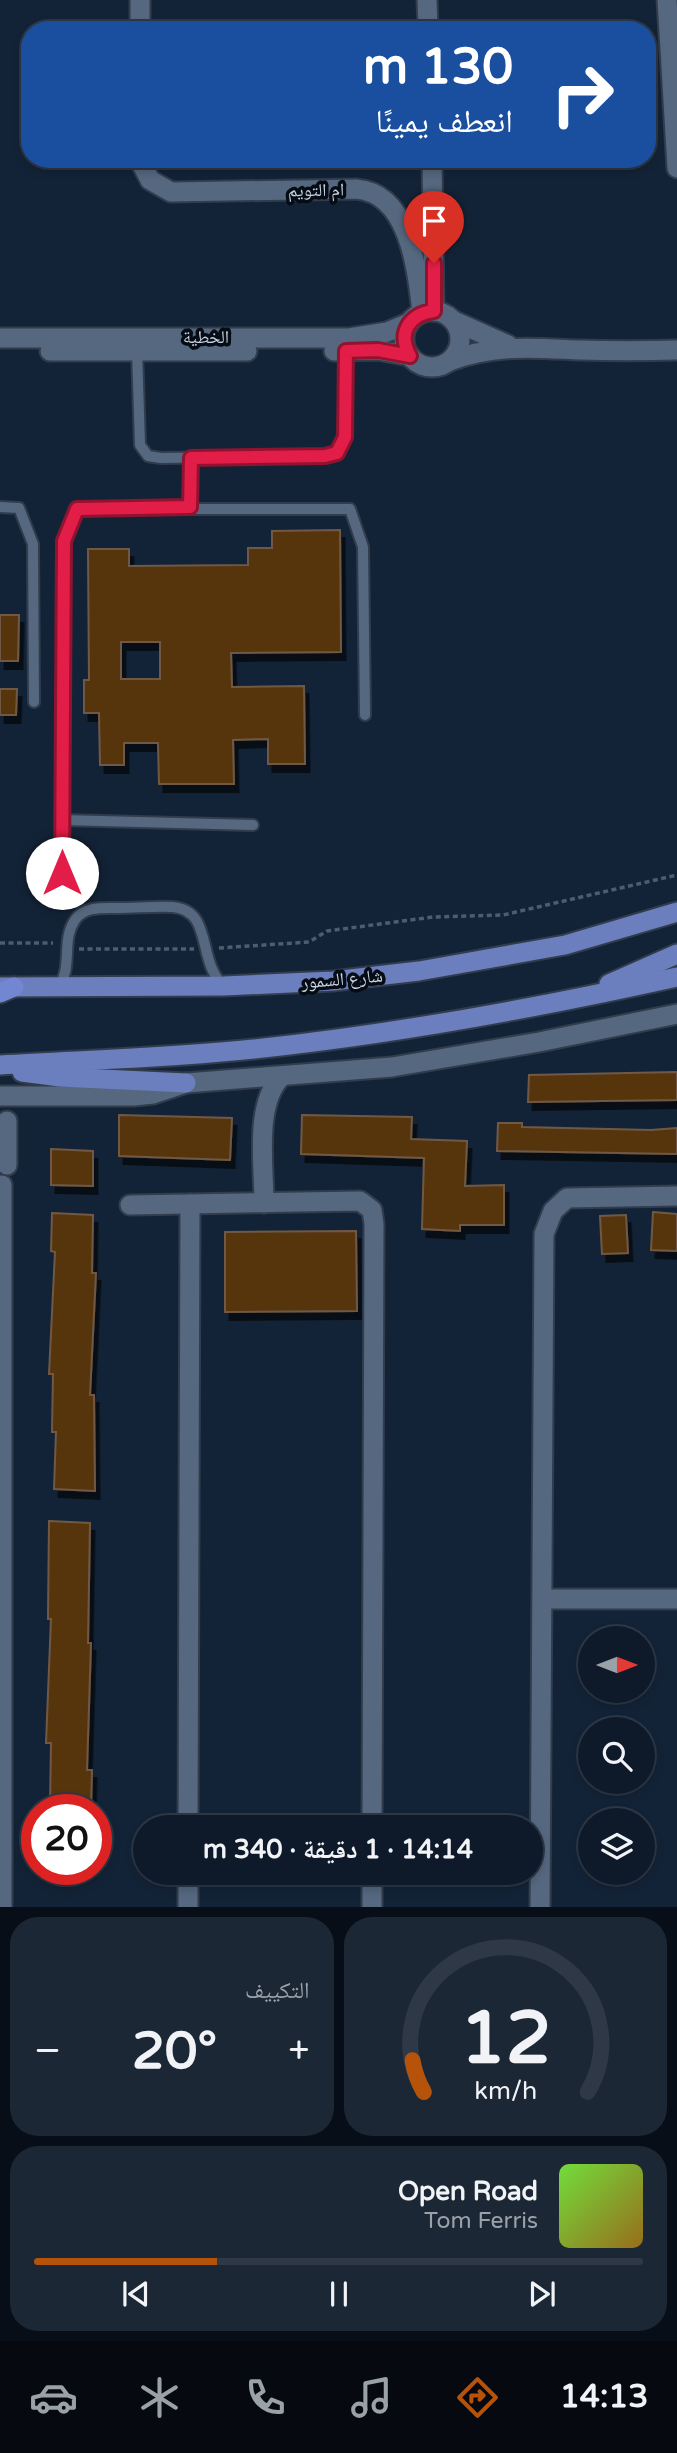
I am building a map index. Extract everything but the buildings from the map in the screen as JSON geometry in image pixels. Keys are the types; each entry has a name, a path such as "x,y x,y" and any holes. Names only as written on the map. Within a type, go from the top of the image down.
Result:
{"main road":[{"name":"شارع السمور","path":"5,989 59,986 224,986 333,981 419,971 565,945 677,912"},
{"path":"577,999 677,954"},
{"path":"0,1067 251,1049 373,1035 577,999 677,977"},
{"path":"0,1067 60,1077 186,1083"}],"street":[{"path":"140,0 140,21"},
{"path":"427,0 428,21"},
{"path":"667,0 677,168"},
{"name":"ام التويم","path":"144,168 150,180 171,192 356,189 374,193 396,216 410,244 422,315"},
{"path":"431,168 422,315 404,340 410,356 425,366 442,365 480,350 512,346 603,351 677,350"},
{"path":"422,315 447,315 454,321 512,346"},
{"name":"الخطية","path":"0,338 349,338 387,332 422,315"},
{"path":"450,361 456,354 460,337 454,321"},
{"name":"الخطية","path":"0,350 378,350 410,356"},
{"path":"0,1096 153,1094 186,1083 405,1065 677,1014"},
{"path":"264,1203 264,1107 271,1090 282,1076"},
{"path":"235,1080 251,1091 264,1107"},
{"path":"7,1165 4,1122 19,1114 28,1096"},
{"path":"2,1185 2,1907"},
{"path":"540,1907 544,1234 553,1211 567,1198 677,1196"},
{"path":"130,1205 360,1200 372,1210 372,1815"},
{"path":"188,1815 190,1204"},
{"path":"543,1599 677,1599"},
{"path":"188,1885 188,1907"},
{"path":"372,1885 372,1907"}],"lane":[{"path":"137,351 140,446 154,458 325,456 337,453 345,437 346,351"},
{"path":"190,507 191,458"},
{"path":"0,507 19,508 33,544 34,702"},
{"path":"62,873 64,541 77,509 350,509 363,547 365,715"},
{"path":"62,820 253,825"},
{"path":"59,986 68,969 73,923 91,909 174,907 187,912 200,924 212,974 224,986"}],"path":[{"path":"0,943 204,949 309,942 327,932 433,917 503,915 677,875"}],"route":[{"path":"62,873 64,541 77,509 190,507 191,458 331,456 337,453 345,437 346,351 378,350 410,356 404,340 409,323 422,312 434,311 434,263"}]}
